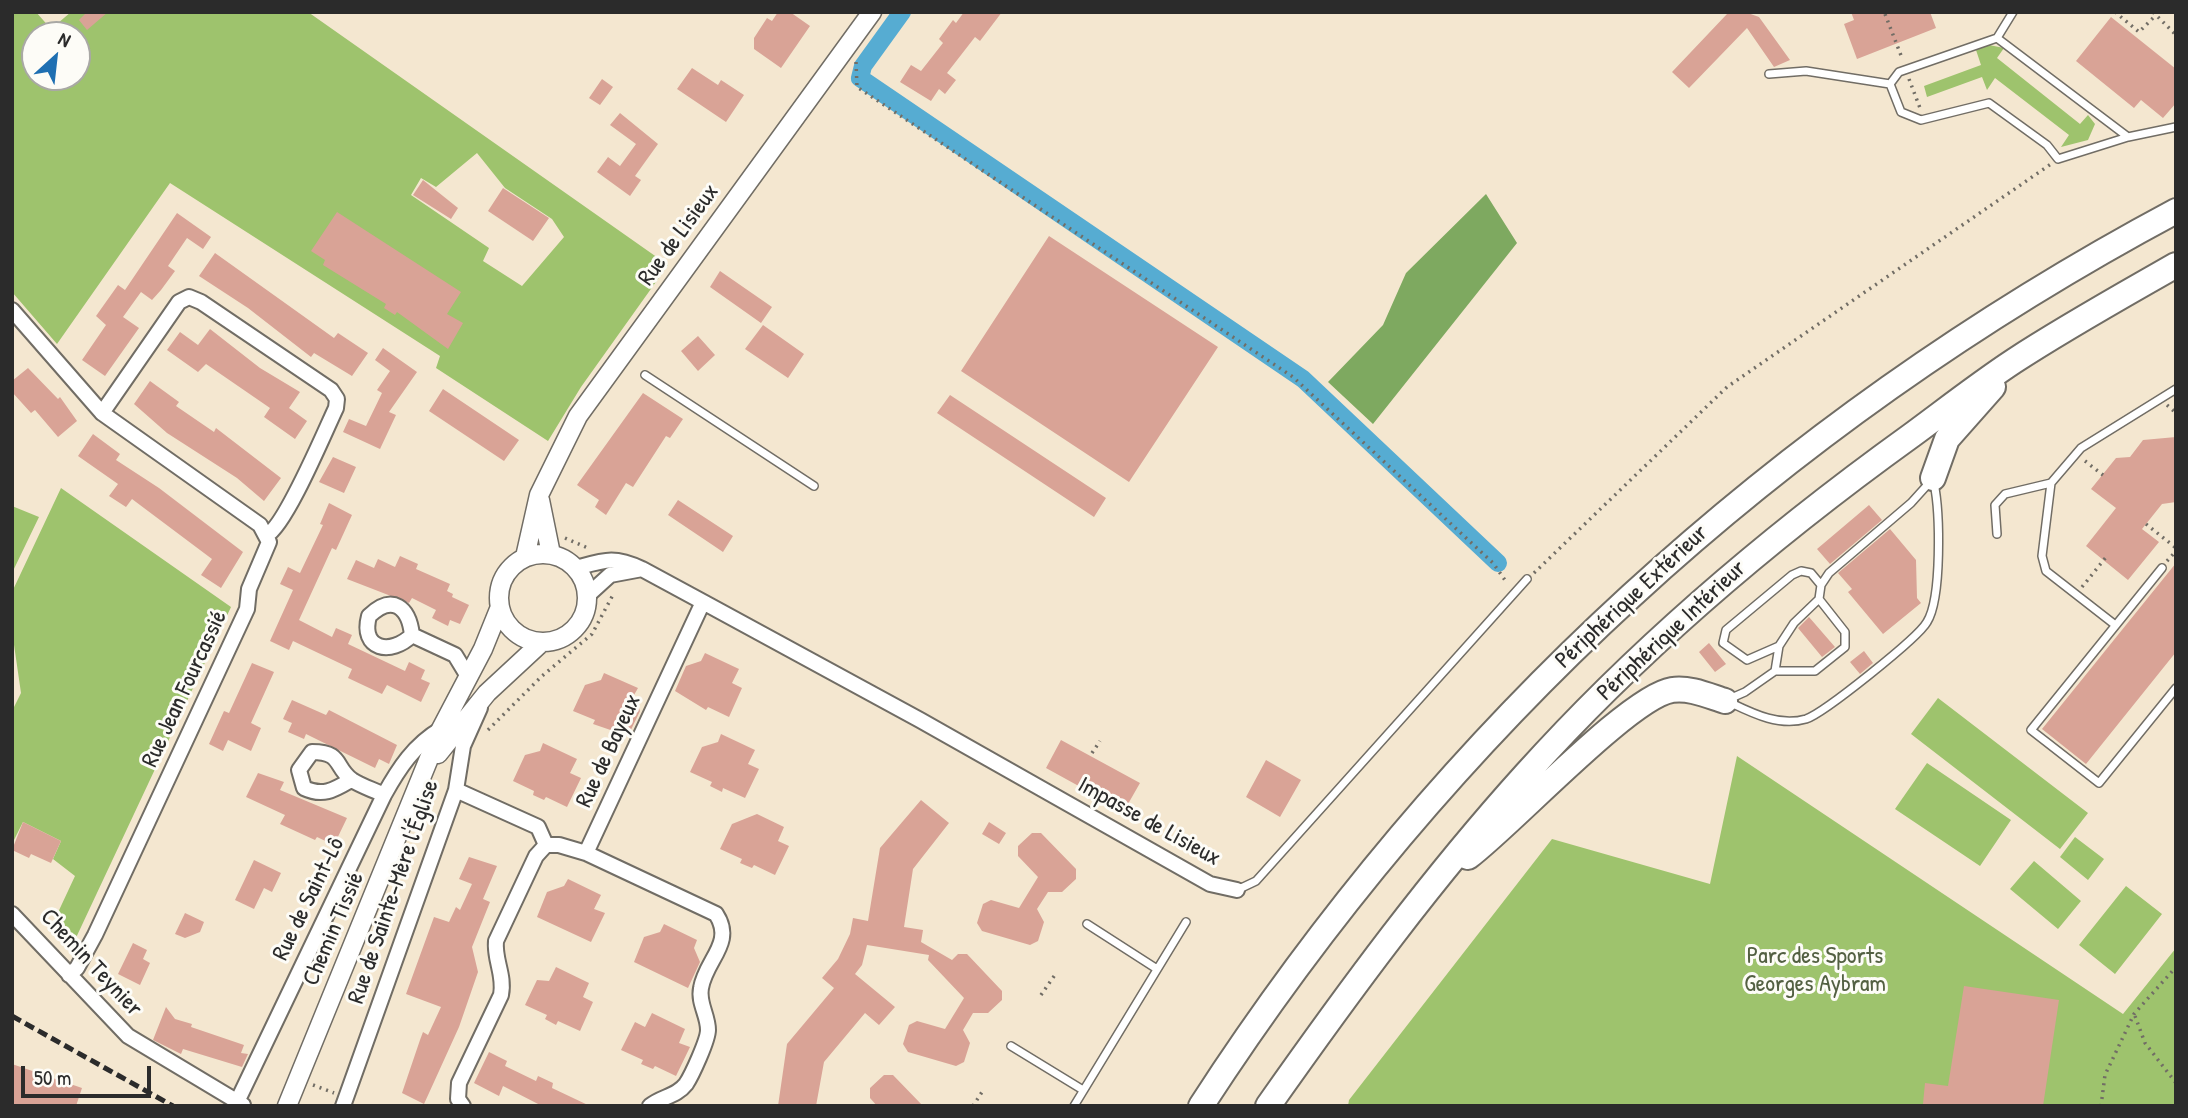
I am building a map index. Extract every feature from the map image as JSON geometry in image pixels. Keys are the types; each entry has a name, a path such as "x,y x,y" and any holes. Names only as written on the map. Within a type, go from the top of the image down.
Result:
{"highway":[{"name":"Périphérique Extérieur","path":"1201,1106 1284,981 1346,900 1467,762 1624,599 1755,486 1914,368 2014,304 2176,211"},
{"name":"Périphérique Intérieur","path":"1268,1106 1366,967 1526,773 1662,637 1737,570 1832,493 2013,362 2176,265"},
{"path":"1933,478 1947,439 2013,362"},
{"path":"1437,881 1499,834 1580,757 1648,699 1672,690 1687,690 1725,701"}],"street":[{"name":"Rue de Lisieux","path":"526,557 539,495 578,416 872,12"},
{"path":"12,310 102,413 260,525 267,535 275,531 286,510 336,408 337,399 331,390 201,302 189,297 179,302 102,413"},
{"path":"539,495 551,554"},
{"name":"Rue Jean Fourcassié","path":"69,975 77,968 95,935 247,609 249,589 269,542 267,535"},
{"path":"551,554 576,568 584,579 588,595 585,614 576,628 560,639 542,642 517,634 510,627 500,607 500,587 505,576 526,557 551,554"},
{"path":"576,568 602,560 622,560 704,602"},
{"path":"588,595 610,575 642,569"},
{"name":"Rue de Bayeux","path":"586,853 704,602"},
{"name":"Impasse de Lisieux","path":"704,602 1210,884 1237,890"},
{"name":"Chemin Tissié","path":"287,1106 441,729 469,678 500,607"},
{"path":"412,635 455,655 469,678"},
{"name":"Chemin Tissié","path":"425,772 487,693 542,642"},
{"path":"455,655 483,649"},
{"name":"Rue de Sainte-Mère l'Église","path":"344,1102 456,790 463,746 487,693"},
{"name":"Rue de Saint-Lô","path":"242,1104 384,794 403,761 427,737 441,729"},
{"path":"351,779 384,794"},
{"path":"456,790 538,827 546,845"},
{"path":"463,1106 458,1099 459,1083 501,995 504,979 495,951 496,941 536,856 546,845 559,845 586,853 716,914 724,926 723,940 701,985 700,999 709,1032 687,1082 677,1094 650,1106"},
{"name":"Chemin Teynier","path":"12,914 128,1036 242,1104"}],"lane":[{"path":"1890,84 1899,72 1997,38 2013,12"},
{"path":"1997,38 2128,137"},
{"path":"1769,74 1806,71 1890,84"},
{"path":"1890,84 1901,112 1921,120 1989,103 2047,145 2058,159 2128,137 2176,127"},
{"path":"645,375 814,486"},
{"path":"2114,624 2046,571 2042,556 2050,484 2076,454 2176,389"},
{"path":"1775,671 1779,646 1794,623 1819,598 1821,586 1829,573 1912,503 1933,478"},
{"path":"1725,701 1763,717 1806,719 1843,694 1927,623 1935,603 1937,580 1933,478"},
{"path":"1997,534 1995,505 2005,494 2050,484"},
{"path":"2162,568 2114,624 2031,730 2099,783 2176,688"},
{"path":"1779,646 1747,660 1737,656 1723,643 1726,630 1792,575 1801,570 1811,573 1821,586"},
{"name":"Impasse de Lisieux","path":"1237,890 1256,881 1527,579"},
{"path":"1725,701 1745,692 1775,671 1815,671 1845,646 1845,632 1819,598"},
{"path":"1074,1106 1186,922"},
{"path":"1087,924 1157,970"},
{"path":"1011,1046 1083,1090"}],"path":[{"path":"2115,12 2139,32 2154,14 2176,35"},
{"path":"848,71 861,53"},
{"path":"856,60 857,87 1293,377 1493,563 1515,593"},
{"path":"1527,579 1727,387 2058,159"},
{"path":"2076,454 2103,475"},
{"path":"2146,523 2176,548"},
{"path":"559,530 565,538 598,553 602,560"},
{"path":"2076,594 2107,556"},
{"path":"486,732 542,676 593,634 614,596 610,575"},
{"path":"1093,753 1100,741"},
{"path":"2101,1106 2105,1074 2134,1014 2176,967"},
{"path":"1041,995 1057,972"},
{"path":"2134,1014 2144,1043 2176,1083"},
{"path":"318,1073 313,1085 344,1102"},
{"path":"973,1106 982,1092"}],"green space":[{"path":"12,12 36,12 44,21 21,21 21,91 91,91 91,21 60,21 71,12 308,12 668,265 581,387 548,441 436,368 440,356 170,183 57,344 12,292","holes":["477,153 505,188 552,219 564,237 522,286 483,261 489,248 411,195 421,178 436,187"]},
{"path":"1989,45 2004,48 1997,58 2080,124 2088,115 2095,124 2088,140 2061,147 2069,135 1995,78 1987,90 1982,77 1927,97 1924,86 1981,65 1976,50"},
{"path":"1486,194 1517,243 1373,424 1328,382 1383,325 1406,273"},
{"path":"61,488 231,607 74,942 66,945 68,929 54,921 75,876 53,859 61,841 23,822 12,844 12,711 21,693 12,631 12,592"},
{"path":"12,506 39,517 12,573"},
{"path":"1938,698 2088,813 2060,849 1911,734"},
{"name":"Parc des Sports Georges Aybram","path":"1737,756 2123,1014 2176,948 2176,1106 1348,1106 1349,1100 1552,839 1710,884"},
{"path":"1927,763 2011,820 1980,866 1895,809"},
{"path":"2075,837 2104,859 2088,880 2060,857"},
{"path":"2034,861 2081,901 2058,929 2010,889"},
{"path":"2126,886 2162,914 2115,974 2079,945"}],"building":[{"path":"87,12 108,12 91,27 91,21 79,20"},
{"path":"778,12 790,12 810,26 781,68 754,49 754,38 767,18 772,21"},
{"path":"964,12 1002,12 980,41 975,37 947,73 956,80 945,94 939,89 931,101 900,82 911,65 921,71 943,43 939,39 953,20 956,23"},
{"path":"1745,12 1759,17 1790,60 1774,67 1747,28 1689,88 1672,72 1727,14"},
{"path":"1851,12 1930,12 1936,28 1857,59 1844,24 1854,20"},
{"path":"2111,17 2176,69 2176,103 2163,118 2141,100 2134,108 2076,61"},
{"path":"692,68 718,85 721,80 744,95 726,122 677,89"},
{"path":"602,79 613,87 600,105 589,98"},
{"path":"620,113 658,144 635,176 641,180 630,196 597,172 608,157 620,166 636,144 610,125"},
{"path":"423,180 458,208 451,219 413,195"},
{"path":"503,188 549,218 533,241 488,211"},
{"path":"337,212 461,292 447,314 463,323 448,349 397,312 395,315 384,308 386,304 323,265 325,260 311,251"},
{"path":"177,213 211,237 203,249 187,238 168,266 175,271 161,290 152,300 141,292 123,317 139,328 105,376 82,360 106,325 96,316 118,285 125,290"},
{"path":"1049,236 1218,347 1129,482 961,371"},
{"path":"215,253 334,338 338,333 368,353 352,376 314,353 311,357 248,308 199,276"},
{"path":"720,271 772,307 761,323 710,287"},
{"path":"763,325 804,354 788,378 745,349"},
{"path":"210,329 260,368 300,392 289,408 307,421 295,439 264,417 270,408 206,364 198,372 167,350 180,332 198,345"},
{"path":"698,336 715,355 698,371 681,351"},
{"path":"383,348 417,372 389,412 396,415 380,449 343,432 349,419 366,426 382,393 377,390 390,371 375,360"},
{"path":"28,368 58,399 60,397 77,421 58,437 35,410 31,413 12,392 12,381"},
{"path":"150,381 179,402 176,406 214,432 216,428 281,478 264,501 237,478 167,433 134,404"},
{"path":"443,389 519,440 504,461 429,411"},
{"path":"643,393 683,419 670,438 666,436 633,487 626,483 606,515 595,507 599,500 577,485"},
{"path":"950,395 1106,498 1094,517 937,413"},
{"path":"93,434 120,454 116,460 159,488 243,552 221,588 201,575 212,559 132,499 126,507 109,496 118,484 78,456"},
{"path":"2176,437 2176,502 2162,504 2142,529 2159,542 2128,580 2086,546 2116,508 2091,489 2116,458 2130,457 2143,440"},
{"path":"333,457 356,467 344,493 319,482"},
{"path":"678,500 733,536 723,552 668,515"},
{"path":"329,503 352,515 336,550 332,548 299,620 332,637 336,628 352,635 348,644 405,671 409,662 425,670 421,679 430,683 421,702 387,685 382,694 348,678 352,669 293,641 289,650 270,641 293,590 280,584 288,567 300,573 323,525 320,524"},
{"path":"1869,505 1882,520 1830,564 1817,549"},
{"path":"1890,529 1916,560 1917,598 1921,603 1883,634 1848,592 1852,589 1838,573"},
{"path":"400,556 418,564 416,569 450,584 447,591 453,594 452,597 469,605 460,624 450,620 448,626 432,618 436,610 412,598 409,603 347,579 356,560 374,568 378,559 395,567"},
{"path":"2176,563 2176,652 2086,764 2042,729"},
{"path":"1809,617 1835,647 1822,657 1798,628"},
{"path":"1709,643 1726,664 1715,672 1699,652"},
{"path":"1864,651 1873,663 1860,674 1850,662"},
{"path":"705,653 739,669 732,683 742,688 729,717 708,707 706,710 675,691 686,666 701,661"},
{"path":"252,663 274,672 251,723 261,728 251,751 228,740 223,751 209,744 224,711 229,713"},
{"path":"604,673 638,688 634,695 640,711 628,736 593,724 595,720 573,711 585,685 601,680"},
{"path":"292,700 326,715 329,710 397,745 389,764 379,759 375,768 306,734 304,739 288,732 292,723 283,719"},
{"path":"721,734 755,750 748,764 759,769 745,798 723,788 722,792 710,786 712,782 690,772 702,747 718,742"},
{"path":"1061,740 1140,783 1124,811 1046,768"},
{"path":"543,743 577,759 570,773 581,778 567,807 546,797 544,800 533,795 534,791 513,781 525,755 540,751"},
{"path":"1266,760 1301,780 1280,817 1246,797"},
{"path":"258,773 284,782 280,790 347,818 334,845 317,837 315,840 280,824 285,815 246,797"},
{"path":"921,800 949,823 913,869 904,927 923,930 921,942 952,960 958,954 967,954 1002,991 1002,1000 988,1013 973,1013 963,1030 970,1043 964,1062 956,1066 908,1052 903,1044 909,1025 917,1021 945,1029 964,998 928,960 929,955 867,945 862,965 855,974 895,1007 879,1025 865,1013 824,1062 816,1106 778,1106 787,1044 834,988 822,978 838,959 850,934 853,918 868,921 880,848"},
{"path":"757,814 784,827 778,841 789,846 775,875 754,865 752,868 740,863 742,859 720,849 732,824"},
{"path":"23,822 61,841 51,863 31,854 29,858 12,850"},
{"path":"989,822 1006,833 999,844 982,834"},
{"path":"1032,833 1041,833 1076,869 1076,879 1062,892 1048,892 1037,909 1044,922 1038,941 1030,945 982,931 977,923 983,904 991,900 1019,908 1038,877 1018,856 1018,846"},
{"path":"469,857 497,866 483,899 490,902 472,947 478,972 459,1027 424,1104 402,1093 423,1032 428,1035 441,1007 406,994 434,917 449,922 456,907 460,910 472,884 459,879"},
{"path":"254,860 281,873 272,892 264,888 254,909 235,900"},
{"path":"568,879 601,895 594,909 605,913 591,942 537,917 547,892 564,886"},
{"path":"185,913 204,922 200,932 185,938 175,934"},
{"path":"664,924 697,940 694,948 700,962 688,988 634,962 644,937 660,932"},
{"path":"133,943 147,950 143,959 150,963 140,985 118,974"},
{"path":"556,967 589,983 583,997 593,1002 580,1031 558,1021 556,1025 545,1019 547,1015 525,1005 537,980 549,981"},
{"path":"1964,986 2059,1000 2043,1106 1923,1104 1925,1083 1948,1086"},
{"path":"166,1007 175,1019 192,1024 191,1027 244,1045 241,1053 248,1054 242,1067 183,1049 181,1054 153,1040"},
{"path":"652,1013 685,1029 679,1043 690,1047 676,1076 655,1066 653,1069 641,1064 643,1060 621,1050 635,1022 645,1027"},
{"path":"489,1052 507,1061 505,1066 536,1081 538,1076 553,1083 552,1088 590,1106 542,1106 503,1086 499,1096 474,1083"},
{"path":"12,1064 82,1088 76,1106 12,1106"},
{"path":"884,1075 893,1075 923,1106 877,1106 870,1098 870,1088"}],"waterway":[{"path":"902,12 863,66 860,78 1303,379 1498,563"}],"railway":[{"path":"12,1016 173,1106"}]}
